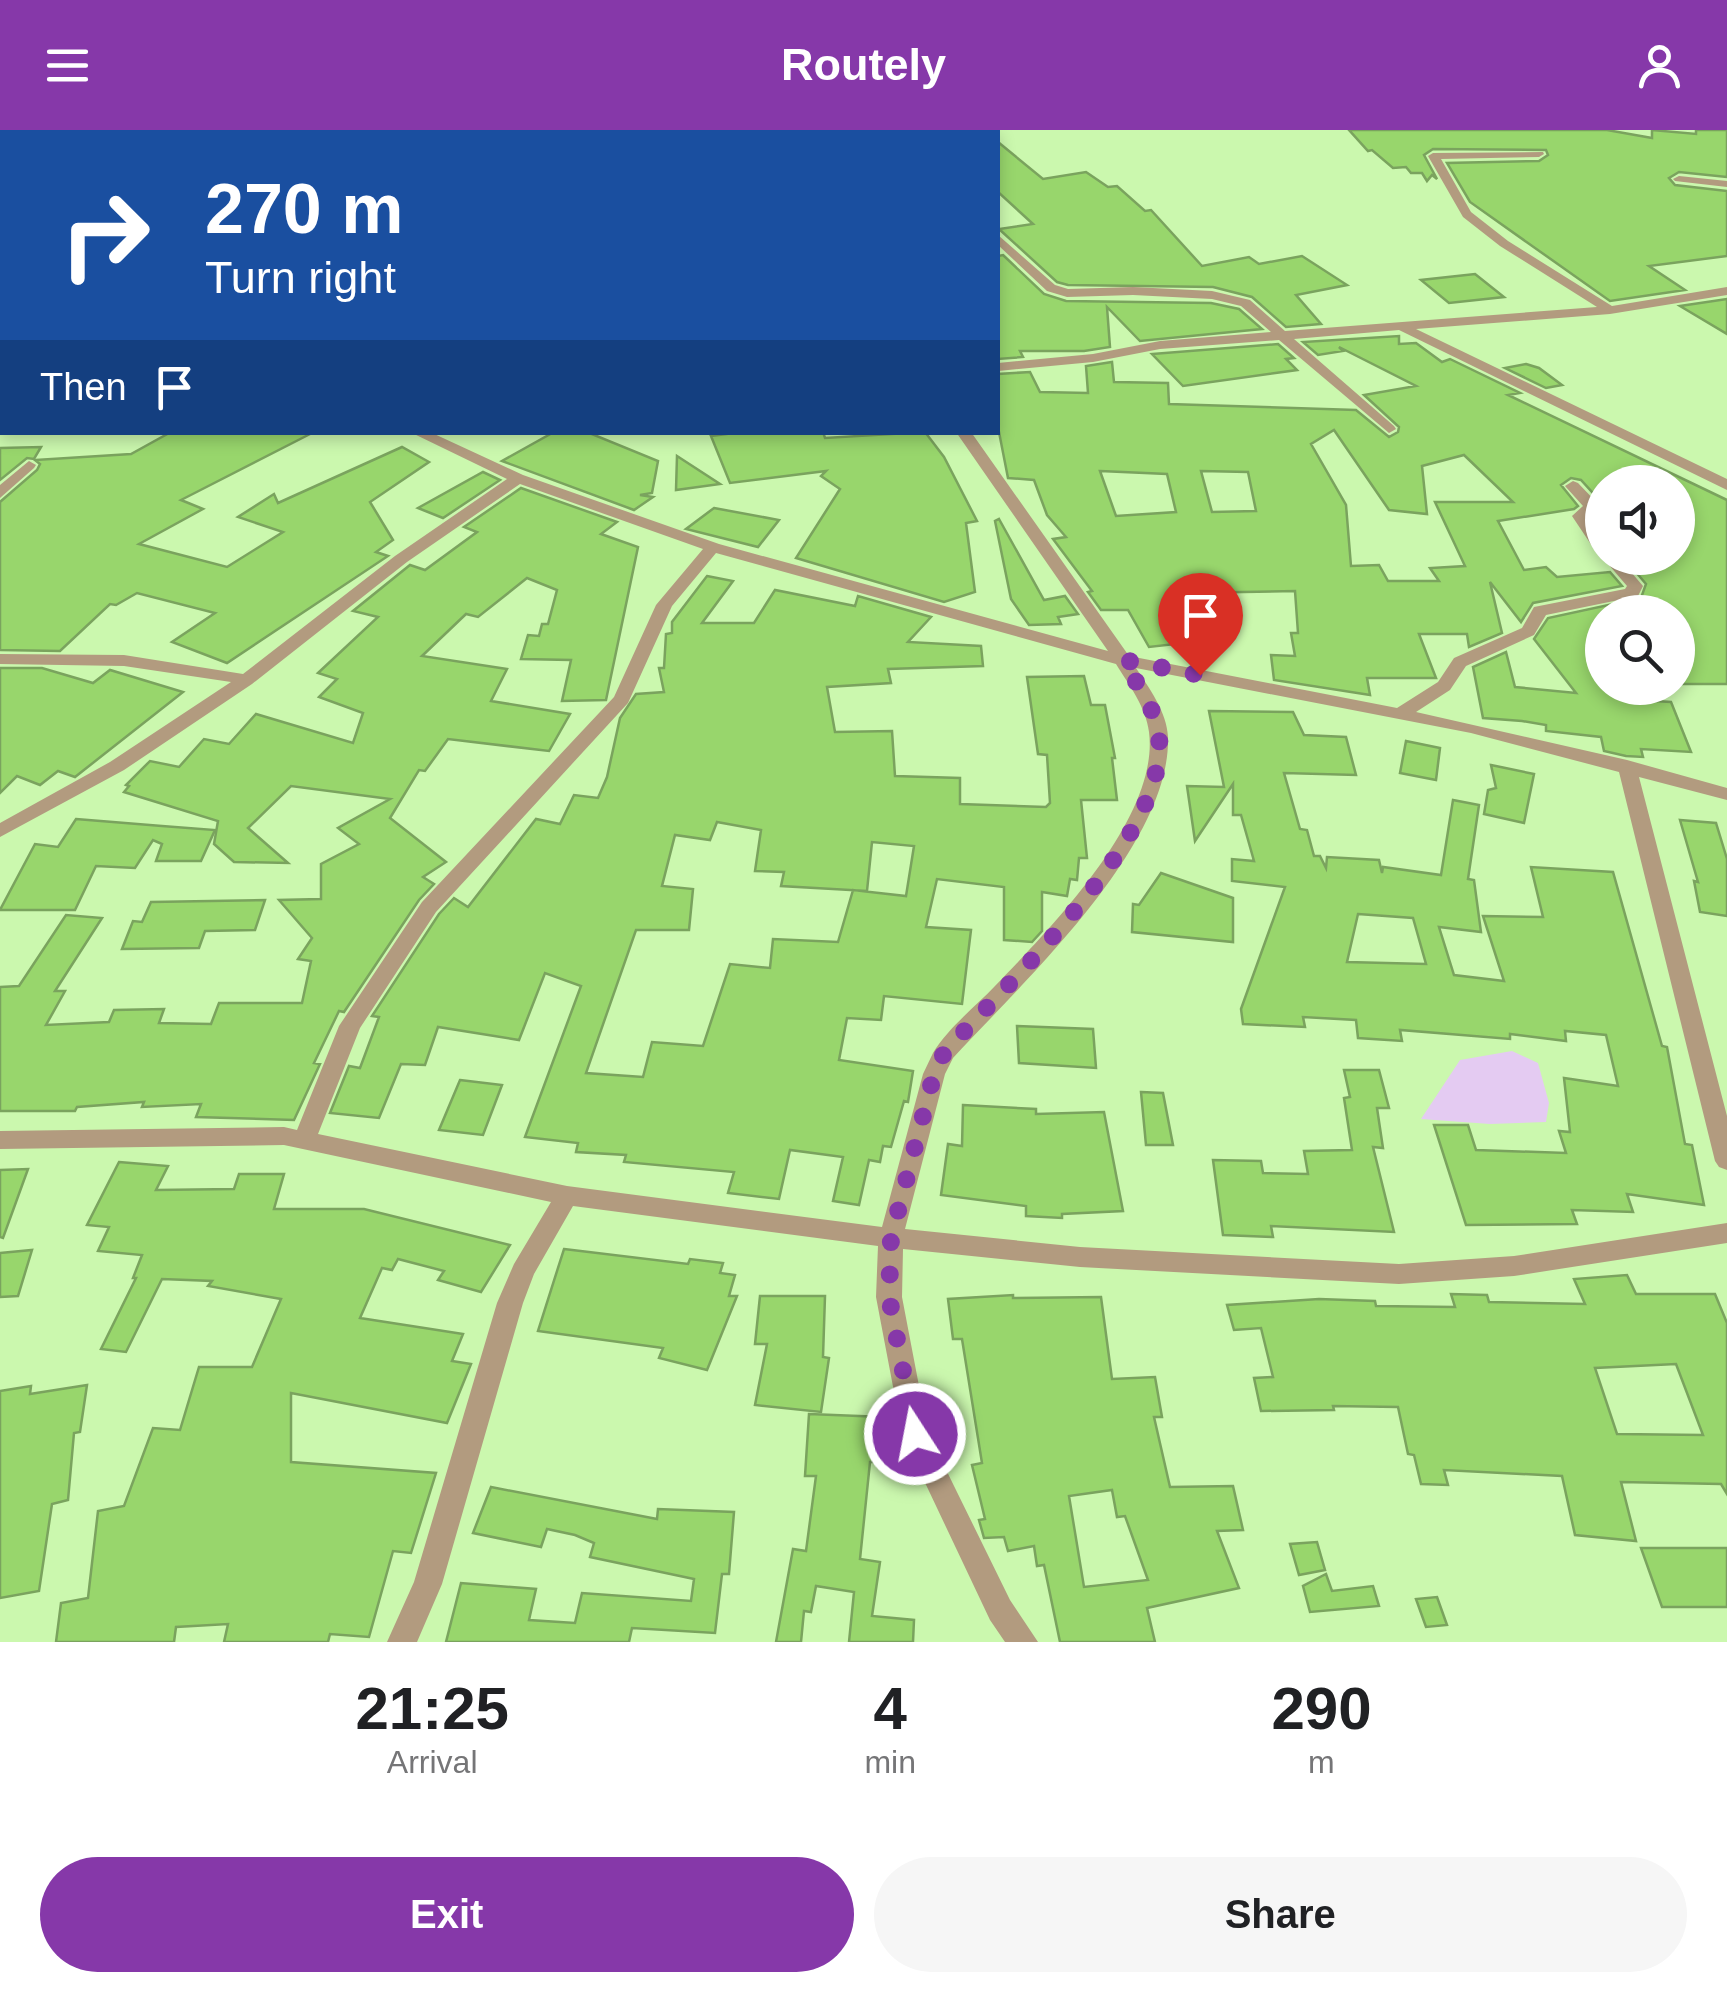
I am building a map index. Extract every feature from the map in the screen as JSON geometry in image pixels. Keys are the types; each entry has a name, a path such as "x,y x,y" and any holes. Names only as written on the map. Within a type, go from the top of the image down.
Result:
{"street":[{"path":"1538,154 1433,156 1457,192 1460,206 1491,233 1610,310"},
{"path":"1679,179 1727,184"},
{"path":"1000,241 1058,291 1230,297 1254,309 1389,430"},
{"path":"1000,367 1093,358 1160,345 1610,310 1727,291"},
{"path":"1401,326 1727,485"},
{"path":"424,435 518,478 713,547 1123,660 1400,714 1627,766 1727,794"},
{"path":"964,435 1123,660 1145,697 1159,732 1160,759 1152,784 1132,832 1100,881 944,1053 934,1074 891,1238 889,1297 915,1434 1000,1610 1024,1642"},
{"path":"0,493 29,465"},
{"path":"0,831 116,766 246,680 401,559 518,478"},
{"path":"1573,486 1585,499"},
{"path":"304,1140 350,1026 429,907 622,699 664,605 713,547"},
{"path":"1400,714 1444,686 1460,662 1528,631 1540,611 1632,592 1636,586 1629,575"},
{"path":"0,659 124,657 168,662 246,680"},
{"path":"1627,766 1727,1161"},
{"path":"0,1140 229,1134 304,1140 568,1196 891,1238 1080,1257 1398,1274 1514,1266 1727,1233"},
{"path":"402,1642 428,1584 510,1302 523,1271 568,1196"}],"shaded area":[{"path":"1512,1051 1538,1063 1549,1103 1546,1122 1490,1124 1421,1119 1460,1060"}],"building":[{"path":"1349,130 1607,130 1652,138 1652,130 1696,134 1696,130 1727,130 1727,177 1679,172 1669,178 1675,185 1727,191 1727,256 1649,266 1685,290 1610,301 1470,202 1447,163 1539,161 1548,155 1546,150 1433,149 1424,155 1437,179 1432,175 1427,181 1422,173 1411,173 1406,167 1393,168 1372,150 1368,151"},
{"path":"1000,144 1043,179 1086,172 1108,187 1117,186 1145,211 1151,210 1202,266 1249,257 1259,264 1302,256 1347,285 1296,295 1321,324 1286,327 1252,297 1213,287 1068,285 1057,282 1000,230 1033,224 1000,194"},
{"path":"1000,256 1044,294 1066,301 1211,303 1239,309 1262,329 1140,341 1107,307 1110,347 1020,351 1023,357 1000,359"},
{"path":"1475,274 1504,297 1449,303 1421,280"},
{"path":"1727,299 1727,334 1680,306"},
{"path":"1399,336 1399,344 1416,343 1442,362 1450,359 1520,393 1508,395 1654,465 1585,465 1585,484 1571,478 1561,485 1578,506 1574,509 1498,521 1524,570 1546,567 1557,577 1613,575 1622,586 1533,603 1521,622 1490,582 1502,633 1469,647 1467,634 1419,634 1436,678 1367,678 1370,695 1274,680 1271,655 1295,656 1291,633 1298,633 1295,591 1186,593 1211,640 1149,647 1128,610 1101,610 1088,592 1092,591 1053,539 1066,537 1047,515 1034,480 1008,478 1000,435 1000,374 1030,372 1040,392 1088,393 1086,366 1112,362 1114,382 1168,383 1169,404 1356,410 1389,437 1398,432 1399,427 1364,395 1416,386 1339,347 1343,351 1318,355 1303,342","holes":["1334,430 1389,510 1427,514 1422,466 1464,455 1513,502 1435,502 1465,566 1430,568 1439,581 1388,581 1379,565 1351,566 1346,505 1311,444","1100,471 1167,474 1176,512 1116,516","1201,471 1248,472 1256,511 1212,512"]},
{"path":"1278,344 1294,358 1286,359 1297,370 1183,386 1152,354"},
{"path":"1526,364 1539,368 1562,385 1546,388 1505,368"},
{"path":"166,435 308,435 181,500 203,509 139,544 227,567 283,532 238,517 274,494 278,503 402,447 429,462 370,502 393,540 376,552 388,556 227,663 172,642 215,613 137,593 116,605 110,604 60,651 0,650 0,502 37,470 40,464 35,460 131,454"},
{"path":"549,435 594,435 658,461 652,493 640,495 653,497 634,510 502,461"},
{"path":"927,435 944,457 977,521 966,523 975,592 944,602 796,558 840,489 821,476 826,471 730,483 711,436"},
{"path":"41,447 34,459 27,458 0,480 0,448"},
{"path":"677,456 720,484 676,490"},
{"path":"483,472 500,480 443,518 418,508"},
{"path":"1695,485 1727,500 1727,684 1695,684 1695,595 1642,595 1646,584 1638,575 1695,575"},
{"path":"521,488 617,522 601,534 638,547 606,700 562,701 571,660 521,659 528,635 539,636 542,624 548,624 557,590 527,578 478,617 466,614 422,656 507,669 491,701 570,714 549,751 448,739 425,771 419,770 390,818 446,862 423,877 434,884 419,900 344,1012 339,1011 314,1063 320,1064 294,1120 196,1117 201,1104 142,1107 144,1102 77,1107 75,1111 0,1111 0,987 19,986 66,915 102,918 55,991 65,991 46,1025 109,1022 114,1010 164,1009 159,1023 211,1024 219,1003 302,1003 311,961 298,959 312,938 279,900 321,899 321,864 359,844 338,828 390,799 291,786 248,828 288,863 234,862 214,844 218,821 124,792 129,786 126,785 150,761 179,767 204,739 229,744 256,714 353,743 363,713 319,697 337,679 318,673 378,617 353,611 410,565 425,570 477,532 464,527"},
{"path":"714,508 779,520 758,547 686,529"},
{"path":"999,519 1044,600 1065,596 1078,614 1058,617 1061,624 1029,625 1011,599 995,521"},
{"path":"707,576 733,581 702,623 754,623 775,590 855,606 858,596 931,617 908,642 981,646 983,666 888,669 891,683 827,687 835,732 892,731 895,776 960,778 960,804 1046,807 1050,803 1047,755 1038,754 1027,677 1084,676 1091,705 1105,705 1115,758 1117,800 1081,800 1087,858 1079,858 1077,880 1070,879 1067,896 1042,892 1042,931 1032,942 1004,940 1004,887 937,879 926,927 971,930 962,1004 884,996 881,1020 847,1018 839,1060 913,1071 908,1102 904,1101 891,1147 883,1146 880,1162 869,1160 859,1205 833,1201 843,1157 790,1150 779,1199 728,1193 734,1172 624,1162 626,1155 576,1152 578,1143 525,1137 581,986 545,973 519,1040 438,1027 425,1065 401,1064 379,1118 330,1113 349,1066 360,1068 379,1017 372,1016 439,914 454,898 468,907 536,819 560,824 574,795 598,798 607,777 620,718 636,694 664,692 659,668 664,668 666,634 672,633 672,622","holes":["717,822 761,830 755,871 784,872 781,886 853,890 838,942 773,939 770,968 730,964 703,1046 652,1042 643,1077 586,1073 636,930 689,930 693,889 662,886 675,835 710,840","872,842 914,846 906,896 856,890 867,891"]},
{"path":"1585,610 1585,705 1672,705 1691,752 1641,749 1643,757 1626,756 1604,751 1601,737 1546,731 1546,725 1522,721 1483,718 1473,667 1506,652 1515,687 1576,693 1534,639 1548,618"},
{"path":"0,668 42,668 93,683 110,670 183,692 75,777 58,771 40,785 17,776 0,793"},
{"path":"1209,711 1293,712 1304,735 1346,737 1356,775 1284,773 1300,829 1307,830 1314,856 1320,856 1326,868 1327,857 1379,860 1382,873 1383,867 1441,875 1453,800 1479,805 1468,879 1474,880 1481,932 1439,927 1454,975 1504,981 1483,916 1543,917 1531,867 1613,872 1662,1046 1667,1047 1685,1144 1692,1145 1704,1205 1627,1194 1633,1212 1572,1210 1577,1224 1466,1225 1434,1125 1468,1125 1476,1150 1566,1153 1559,1131 1570,1132 1564,1078 1618,1086 1606,1035 1565,1031 1566,1041 1510,1034 1510,1039 1400,1030 1402,1041 1358,1038 1356,1020 1303,1017 1305,1027 1243,1024 1241,1009 1285,887 1232,881 1232,859 1254,861 1241,815 1233,815 1233,784 1195,841 1187,786 1224,787","holes":["1358,914 1413,918 1426,964 1347,962"]},
{"path":"1406,741 1440,748 1436,780 1400,773"},
{"path":"1491,765 1534,774 1524,823 1484,814 1488,790 1496,788"},
{"path":"76,819 215,830 201,861 156,861 162,844 153,840 135,868 96,866 75,910 0,910 35,844 58,847"},
{"path":"1680,820 1716,823 1727,859 1727,916 1700,912 1694,881 1698,882"},
{"path":"1161,873 1233,898 1233,942 1132,932 1133,904 1139,905"},
{"path":"265,900 255,930 205,931 199,948 122,949 133,921 142,922 151,902"},
{"path":"1017,1026 1093,1029 1096,1068 1019,1063"},
{"path":"1344,1070 1379,1070 1389,1108 1377,1108 1383,1148 1373,1147 1394,1232 1271,1226 1273,1237 1223,1235 1213,1160 1261,1161 1263,1173 1308,1174 1304,1151 1352,1150 1344,1098 1350,1097"},
{"path":"460,1080 502,1085 483,1135 439,1130"},
{"path":"1141,1092 1163,1093 1173,1145 1146,1145"},
{"path":"963,1105 1036,1109 1036,1114 1104,1112 1123,1211 1062,1214 1062,1218 1026,1216 1026,1206 941,1195 948,1144 962,1146"},
{"path":"119,1162 168,1166 156,1190 234,1189 239,1174 284,1174 274,1209 364,1209 510,1245 481,1292 438,1280 444,1271 398,1259 392,1270 382,1268 360,1318 463,1334 452,1361 471,1364 447,1423 291,1393 291,1462 436,1473 411,1553 393,1551 369,1637 330,1634 328,1642 224,1642 228,1624 176,1627 174,1642 56,1642 61,1603 88,1598 98,1511 124,1506 153,1428 180,1430 199,1367 252,1367 281,1299 208,1286 212,1281 162,1279 126,1352 101,1349 136,1278 142,1255 98,1251 109,1227 87,1225"},
{"path":"28,1169 3,1238 0,1237 0,1170"},
{"path":"564,1249 688,1264 690,1259 723,1263 720,1273 735,1275 729,1296 737,1296 707,1370 659,1358 663,1348 538,1331"},
{"path":"32,1250 18,1296 0,1297 0,1253"},
{"path":"1627,1275 1636,1294 1715,1294 1727,1323 1727,1494 1721,1484 1621,1482 1636,1541 1575,1535 1562,1476 1444,1470 1448,1485 1421,1484 1414,1455 1408,1454 1398,1407 1261,1411 1254,1378 1273,1377 1261,1328 1234,1330 1227,1305 1319,1299 1375,1301 1376,1306 1455,1307 1451,1294 1487,1295 1489,1302 1585,1304 1574,1279","holes":["1676,1364 1703,1435 1617,1434 1595,1368"]},
{"path":"1013,1295 1101,1297 1112,1379 1155,1377 1162,1417 1154,1417 1170,1487 1233,1486 1243,1530 1217,1531 1239,1588 1147,1608 1155,1642 1060,1642 1044,1565 1037,1566 1034,1546 1008,1551 1004,1537 984,1538 979,1520 985,1519 972,1465 982,1463 962,1339 953,1339 948,1299","holes":["1112,1490 1117,1517 1125,1516 1148,1580 1084,1587 1069,1496"]},
{"path":"760,1296 825,1296 823,1357 829,1358 821,1412 755,1405 767,1344 755,1344"},
{"path":"87,1385 80,1432 74,1433 68,1500 52,1504 39,1591 0,1598 0,1391 31,1386 30,1394"},
{"path":"809,1414 883,1417 881,1462 870,1462 860,1559 880,1562 872,1616 914,1620 913,1642 849,1642 854,1592 816,1586 811,1612 804,1611 801,1642 776,1642 793,1549 806,1551 816,1476 805,1476"},
{"path":"491,1487 657,1519 658,1509 734,1512 729,1574 722,1574 715,1633 632,1628 629,1642 446,1642 461,1583 536,1589 529,1620 575,1623 582,1593 691,1601 694,1579 590,1557 594,1543 575,1535 547,1529 541,1547 473,1533"},
{"path":"1317,1542 1325,1570 1299,1575 1290,1544"},
{"path":"1641,1548 1727,1548 1727,1607 1662,1607"},
{"path":"1326,1574 1332,1591 1373,1586 1379,1606 1310,1612 1303,1586"},
{"path":"1437,1597 1447,1625 1426,1627 1416,1599"}],"route":[{"path":"915,1434 889,1297 891,1238 934,1074 944,1053 1100,881 1132,832 1160,759 1159,732 1145,697 1123,660 1200,675"}]}
